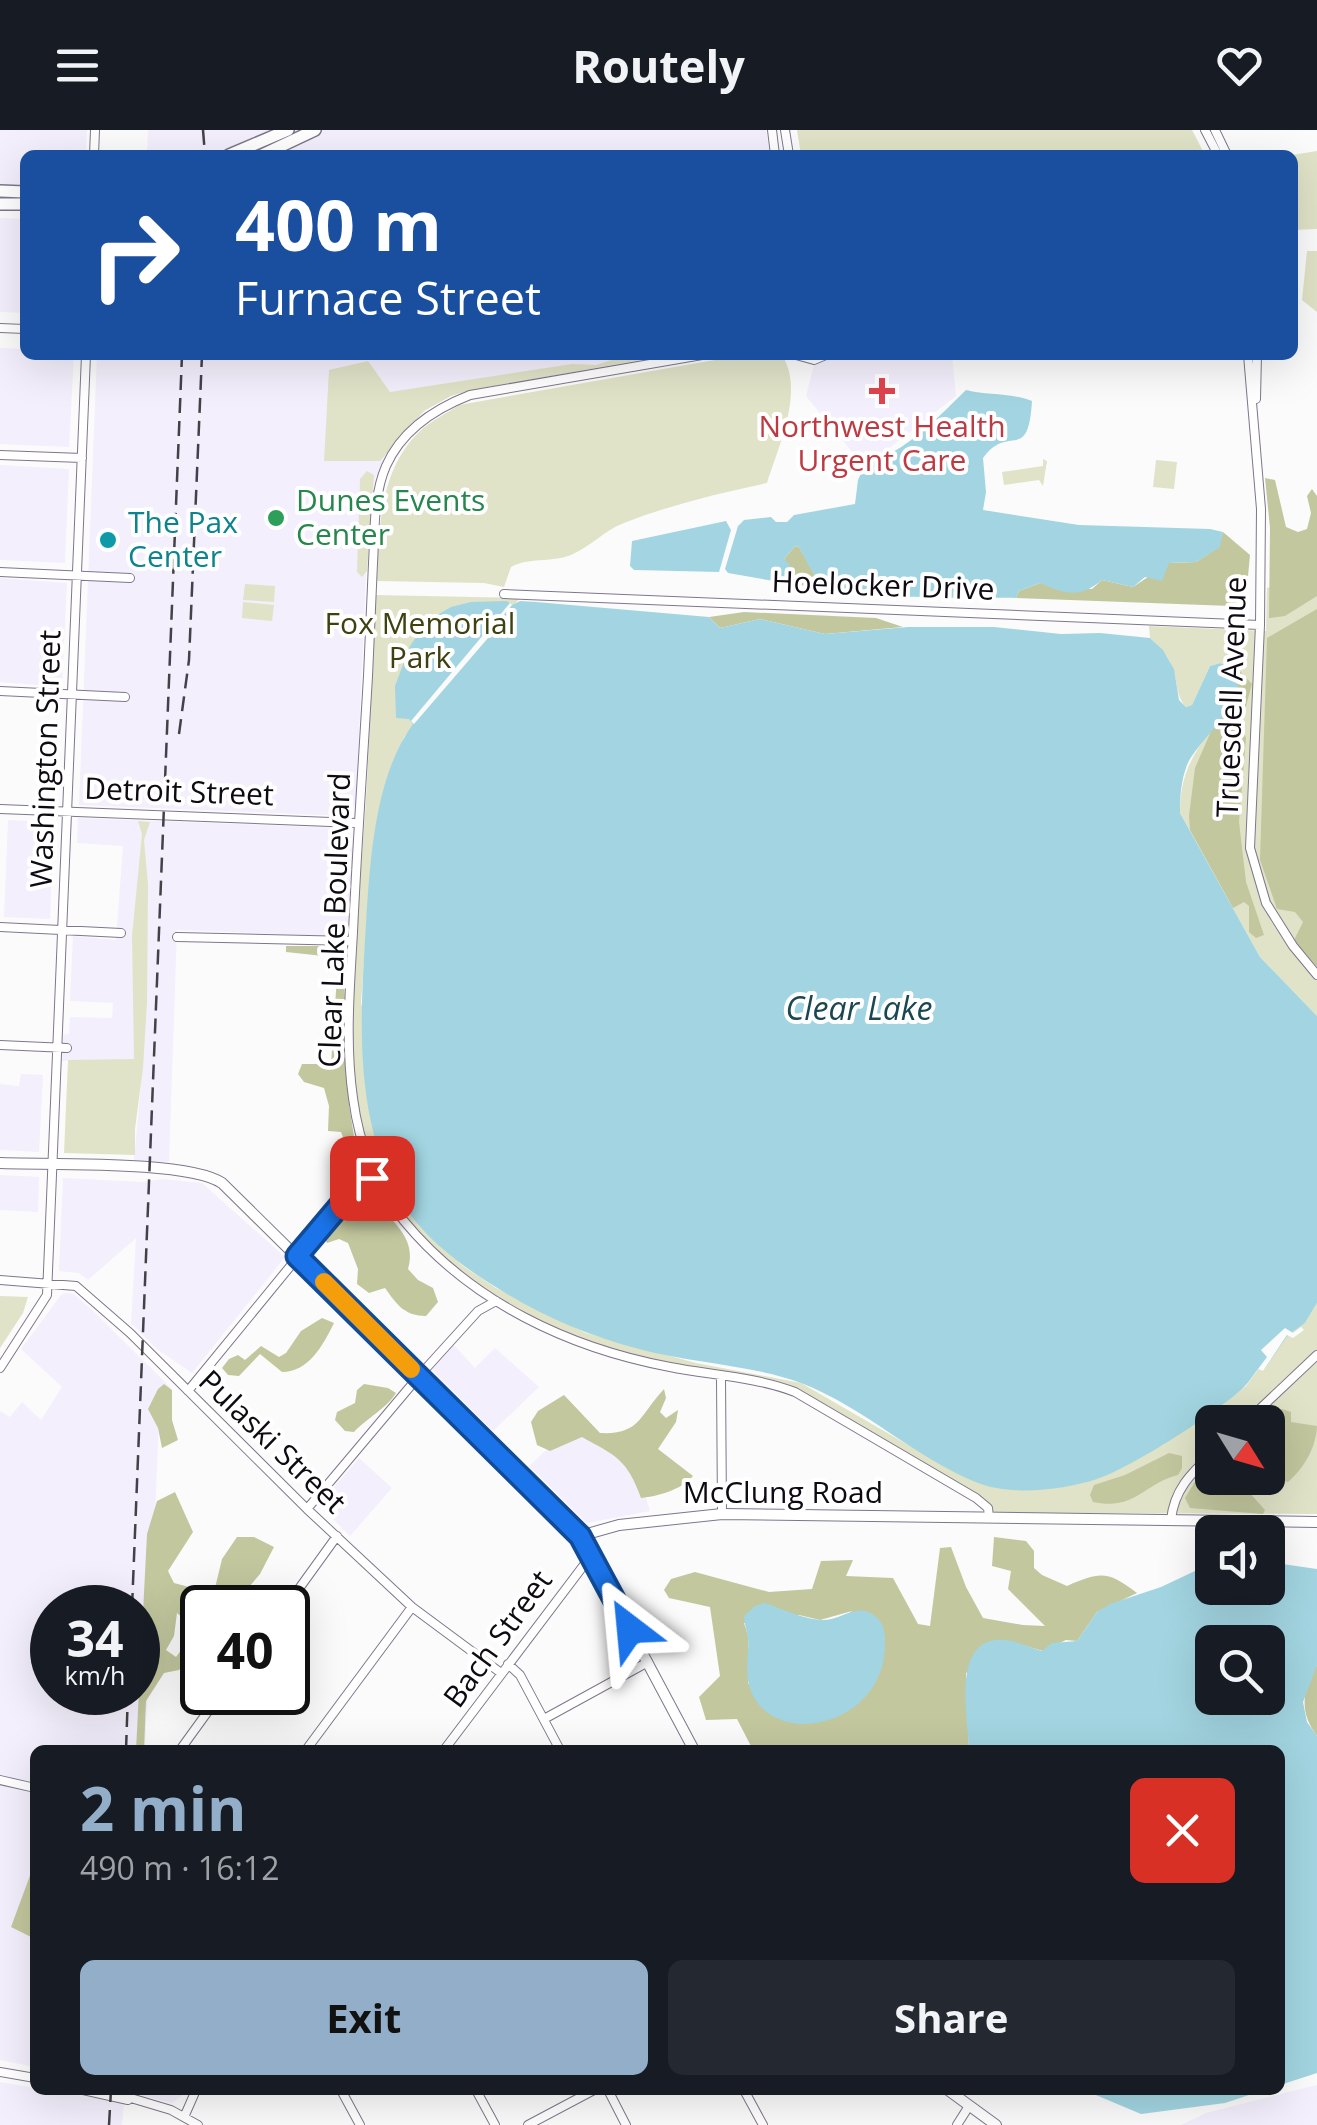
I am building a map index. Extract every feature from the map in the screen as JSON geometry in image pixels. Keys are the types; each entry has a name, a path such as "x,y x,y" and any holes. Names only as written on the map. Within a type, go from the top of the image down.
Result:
{"main road":[{"path":"241,150 288,130"},
{"path":"273,150 315,130"}],"street":[{"name":"Washington Street","path":"47,1284 86,360"},
{"name":"Clear Lake Boulevard","path":"673,360 470,395 428,416 396,448 378,490 352,941 350,1076 365,1154 376,1179 421,1241 496,1301 598,1349 784,1387 817,1402 976,1498 988,1508 989,1518"},
{"name":"Truesdell Avenue","path":"1249,360 1261,509 1250,848 1266,903 1317,975"},
{"name":"Truesdell Avenue","path":"1254,403 1258,390 1256,360"},
{"path":"0,455 82,458"},
{"path":"0,572 130,578"},
{"name":"Hoelocker Drive","path":"504,594 1260,625"},
{"path":"0,690 125,697"},
{"name":"Detroit Street","path":"0,809 356,824"},
{"path":"0,927 122,933"},
{"path":"177,936 352,941"},
{"path":"0,1045 67,1048"},
{"path":"352,1191 365,1154"},
{"path":"0,1164 175,1170 212,1176 222,1183 580,1536 691,1745"},
{"path":"188,1392 352,1191 368,1178 376,1179"},
{"name":"Pulaski Street","path":"0,1280 76,1286 130,1332 307,1509 412,1607 501,1673"},
{"path":"0,1368 44,1302 47,1284"},
{"path":"478,1311 482,1292"},
{"path":"307,1509 478,1311 496,1301"},
{"path":"1264,1405 1317,1354"},
{"path":"721,1376 722,1514"},
{"path":"1171,1520 1177,1493 1195,1470"},
{"name":"McClung Road","path":"580,1536 618,1526 722,1514 1317,1522"},
{"path":"302,1585 337,1536"},
{"name":"Bach Street","path":"448,1745 590,1557"},
{"path":"310,1745 412,1607"},
{"path":"544,1718 648,1662"},
{"path":"508,1664 516,1670 558,1745"},
{"path":"184,1745 205,1715"},
{"path":"0,1780 30,1787"},
{"path":"0,2072 30,2077"},
{"path":"109,2095 146,2102"},
{"path":"122,2095 184,2115 198,2125"},
{"path":"184,2115 194,2095"},
{"path":"345,2095 360,2125"},
{"path":"479,2095 494,2125"},
{"path":"528,2125 585,2095"},
{"path":"611,2095 626,2125"},
{"path":"747,2095 763,2125"},
{"path":"955,2095 996,2125"},
{"path":"957,2125 970,2106"}],"shaded area":[{"path":"0,130 87,130 86,150 20,150 20,185 0,185"},
{"path":"148,130 766,130 769,150 147,150"},
{"path":"0,218 20,219 20,313 0,312"},
{"path":"0,348 20,349 20,360 74,360 69,447 0,444"},
{"path":"97,360 637,360 422,400 386,455 369,506 356,803 349,814 79,805"},
{"path":"824,360 952,360 956,396 878,457 857,458 806,396 814,365"},
{"path":"0,465 69,469 65,563 0,560"},
{"path":"0,578 67,583 62,687 0,682"},
{"path":"78,818 342,828 353,840 349,921 344,931 335,936 177,930 169,1162 134,1161 143,1061 62,1061 63,1035 69,1034 70,1017 112,1018 113,1003 70,1001 73,936 116,940 123,846 77,843"},
{"path":"8,820 54,822 50,919 4,917"},
{"path":"21,1074 43,1075 39,1152 0,1150 0,1084 19,1086"},
{"path":"0,1175 39,1177 38,1212 0,1210"},
{"path":"63,1178 202,1183 285,1257 192,1373 157,1349 131,1323 136,1238 88,1280 79,1273 59,1271"},
{"path":"67,1293 74,1294 94,1312 171,1388 160,1395 152,1585 30,1585 30,1715 146,1715 145,1745 30,1745 30,2066 0,2060 0,1411 10,1417 22,1402 41,1420 62,1387 21,1349 61,1295"},
{"path":"453,1344 475,1368 495,1348 539,1387 493,1431 431,1369"},
{"path":"574,1424 636,1467 650,1511 587,1523 529,1466"},
{"path":"359,1458 392,1488 350,1536 319,1505"},
{"path":"0,2082 30,2087 30,2095 77,2095 124,2103 122,2125 0,2125"},
{"path":"1317,2085 1317,2125 1181,2125 1206,2113"},
{"path":"139,2095 182,2095 172,2103"}],"green space":[{"path":"797,130 1192,130 1202,150 800,150"},
{"path":"1317,151 1317,229 1298,230 1298,154"},
{"path":"1307,251 1317,251 1317,312 1302,300"},
{"path":"612,360 641,360 451,396 424,411 380,461 324,461 329,370 368,361 390,392 572,364 596,365"},
{"path":"715,360 784,360 791,385 783,436 767,483 641,517 617,526 571,555 518,564 511,567 504,587 484,583 377,581 384,502 396,464 419,432 459,405"},
{"path":"1043,459 1047,461 1043,486 1039,480 1004,485 1002,472 1043,466"},
{"path":"1156,460 1177,462 1174,489 1153,487"},
{"path":"367,471 374,475 367,571 362,577 357,572 360,479"},
{"path":"1265,478 1275,480 1286,527 1298,532 1307,529 1311,513 1307,496 1312,489 1317,496 1317,596 1285,616 1269,618 1270,528"},
{"path":"1223,532 1250,555 1246,597 1231,606 1016,598 1019,591 1040,583 1092,589 1102,580 1133,587 1169,563 1196,562 1219,547"},
{"path":"795,546 817,579 835,589 791,584 793,580 784,559"},
{"path":"1317,572 1317,1016 1260,957 1180,813 1184,780 1195,753 1234,703 1229,667 1220,663 1210,666 1192,705 1186,707 1172,666 1150,638 1149,626 1266,631 1267,588"},
{"path":"245,584 275,586 274,602 243,600"},
{"name":"Fox Memorial Park","path":"375,595 520,598 404,737 381,803 369,888 361,1003 439,1244 463,1266 496,1288 586,1333 696,1363 801,1383 955,1472 998,1488 1062,1487 1099,1478 1195,1422 1195,1495 1285,1495 1285,1405 1220,1405 1246,1386 1267,1357 1261,1350 1305,1323 1317,1303 1317,1514 994,1513 989,1504 970,1490 801,1391 608,1348 522,1313 466,1277 440,1256 396,1206 366,1147 355,1101 352,1030"},
{"path":"243,602 274,605 272,621 242,618"},
{"path":"1317,609 1317,967 1294,940 1303,922 1295,912 1277,909 1260,860 1267,638"},
{"path":"744,612 876,618 903,627 825,634 760,619 720,628 709,617"},
{"path":"1235,666 1252,684 1246,706 1226,728 1242,728 1246,738 1239,822 1246,882 1264,935 1256,938 1249,932 1249,906 1244,902 1233,908 1190,830 1195,768 1236,674 1229,667"},
{"path":"138,821 150,822 144,840 148,885 147,1002 135,1155 64,1153 68,1060 134,1059 132,936 142,834"},
{"path":"286,946 332,946 343,956 349,1105 358,1161 353,1162 341,1132 328,1131 329,1106 324,1088 304,1082 298,1074 302,1064 331,1064 338,962 333,957 286,952"},
{"path":"351,1203 381,1207 404,1235 410,1250 408,1269 433,1288 438,1302 426,1316 402,1308 385,1288 369,1293 357,1284 358,1269 348,1243 339,1239 327,1243 324,1238"},
{"path":"0,1296 28,1297 23,1313 0,1348"},
{"path":"322,1318 334,1323 320,1348 292,1371 282,1372 260,1354 239,1376 228,1375 222,1368 229,1359 238,1355 245,1360 261,1346 279,1357 301,1331"},
{"path":"164,1384 172,1390 172,1420 178,1440 162,1448 148,1409"},
{"path":"364,1384 396,1393 354,1432 345,1431 335,1420 337,1412 355,1403 357,1390"},
{"path":"664,1389 666,1398 660,1412 666,1418 678,1410 676,1422 658,1449 693,1476 676,1489 641,1498 619,1460 582,1437 550,1451 537,1445 531,1422 538,1411 564,1395 600,1433 613,1433 638,1422"},
{"path":"1285,1410 1291,1412 1291,1422 1317,1426 1308,1457 1288,1482"},
{"path":"1169,1453 1182,1456 1178,1475 1130,1500 1093,1502 1090,1495 1094,1485"},
{"path":"1195,1482 1195,1495 1252,1495 1265,1510 1263,1514 1190,1508 1185,1498"},
{"path":"175,1492 193,1532 168,1571 174,1583 181,1585 180,1616 177,1613 174,1636 166,1650 176,1657 180,1650 180,1669 164,1673 160,1679 160,1585 144,1585 147,1534 157,1501"},
{"path":"237,1537 254,1537 274,1547 251,1585 216,1585 222,1559"},
{"path":"994,1537 1026,1541 1034,1551 1034,1568 1067,1586 1104,1576 1137,1593 1097,1612 1077,1641 1066,1640 1043,1651 1022,1645 966,1673 969,1745 750,1745 737,1719 706,1720 699,1697 720,1676 710,1607 669,1598 664,1590 671,1579 695,1572 769,1592 812,1589 821,1561 853,1560 846,1576 893,1578 918,1624 930,1626 940,1548 951,1547 983,1618 1045,1626 1008,1589 1011,1571 992,1566","holes":["852,1611 748,1684 748,1635 744,1623 799,1615 820,1620"]},
{"path":"1317,1665 1317,1736 1307,1718 1305,1701"},
{"path":"138,1715 145,1715 144,1745 136,1745"},
{"path":"30,1876 30,1936 11,1927"}],"water":[{"path":"966,390 1032,401 1030,420 1022,438 1001,443 983,458 983,510 1079,525 1210,529 1223,532 1220,547 1196,562 1169,563 1162,581 1145,577 1133,587 1102,580 1072,593 1040,583 1019,591 1016,598 884,595 835,587 817,577 795,546 784,559 790,565 791,584 728,573 725,569 738,526 744,520 771,517 776,522 787,522 794,515 855,504 858,480 866,462 907,443"},
{"path":"726,521 731,530 719,572 634,570 630,566 632,541"},
{"name":"Clear Lake","path":"507,601 512,605 520,601 709,617 720,628 760,619 825,634 908,627 994,627 1150,638 1174,669 1179,700 1186,707 1192,705 1210,666 1220,663 1234,672 1238,684 1235,697 1187,765 1180,813 1260,957 1317,1016 1317,1303 1305,1323 1288,1335 1263,1371 1258,1369 1222,1405 1195,1405 1195,1424 1112,1473 1053,1489 991,1487 955,1473 846,1405 801,1383 639,1349 571,1326 494,1286 430,1237 392,1185 371,1122 363,1056 362,989 379,805 398,748 413,724 409,719 396,718 395,686 410,646 427,621 451,607"},
{"path":"1285,1564 1317,1569 1317,1665 1303,1702 1307,1722 1317,1736 1317,2073 1285,2083 1285,1745 969,1745 966,1681 976,1650 988,1642 1005,1640 1042,1651 1052,1643 1077,1641 1097,1612 1195,1571 1195,1605 1285,1605"},
{"path":"765,1603 817,1620 862,1611 878,1619 885,1643 880,1672 867,1695 847,1712 824,1721 800,1724 778,1719 760,1706 748,1680 744,1616"},
{"path":"1096,2095 1249,2095 1225,2103 1141,2114"}],"pier":[{"path":"510,603 494,631 414,724 411,721"},
{"path":"1301,1327 1304,1330 1293,1338 1287,1335 1263,1371 1258,1369 1267,1357 1261,1350 1285,1328 1293,1333"}],"railway":[{"path":"203,130 205,150"},
{"path":"133,1585 182,360"},
{"path":"179,734 189,660 202,360"},
{"path":"126,1745 127,1715"},
{"path":"109,2125 111,2095"}],"slow traffic":[{"path":"324,1282 411,1369"}],"place":[{"name":"Northwest Health Urgent Care","path":"882,391"},
{"name":"Dunes Events Center","path":"276,518"},
{"name":"The Pax Center","path":"108,540"}],"route":[{"path":"372,1178 352,1191 297,1256 580,1536 630,1629"}]}
